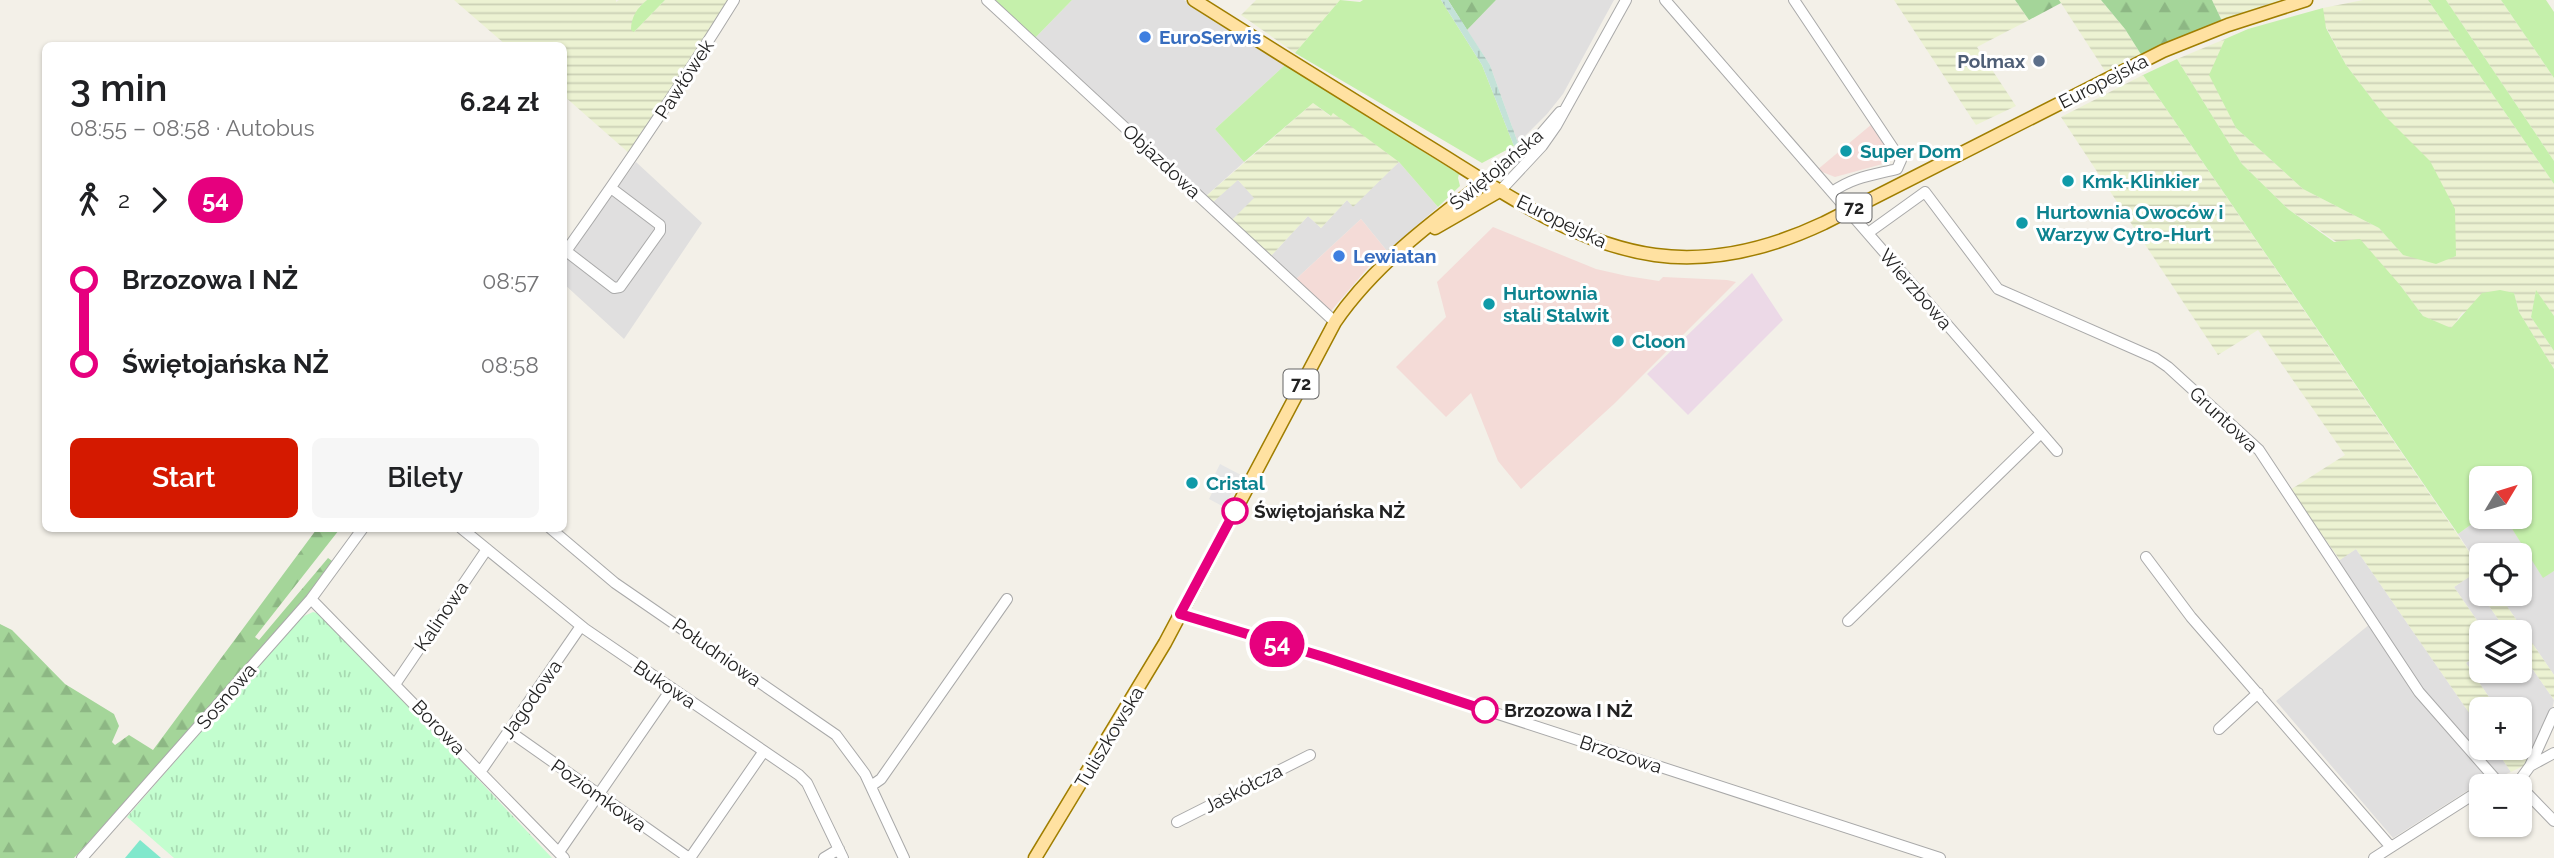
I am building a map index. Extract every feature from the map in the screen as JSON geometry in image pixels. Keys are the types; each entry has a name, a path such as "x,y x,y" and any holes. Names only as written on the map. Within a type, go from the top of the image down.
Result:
{"main road":[{"name":"Europejska","path":"1194,0 1549,218 1615,247 1671,257 1751,250 1791,238 2162,51 2228,24 2306,0"},
{"name":"Świętojańska","path":"1180,614 1335,322 1370,279 1486,181"},
{"name":"Świętojańska","path":"1422,234 1501,190"},
{"name":"Tuliszkowska","path":"1035,858 1130,703 1180,614"}],"street":[{"name":"Pawłówek","path":"611,187 686,78 734,0"},
{"name":"Objazdowa","path":"987,0 1335,322"},
{"name":"Świętojańska","path":"1501,190 1542,146 1556,126 1626,0"},
{"name":"Wierzbowa","path":"1665,0 2057,451"},
{"path":"1794,0 1901,160 1897,169 1846,181 1832,192"},
{"name":"Świętojańska","path":"1486,181 1535,141 1569,103"},
{"path":"567,248 611,187 660,225 660,232 620,287 614,288 567,254"},
{"name":"Gruntowa","path":"1868,233 1925,192 1998,289 2155,358 2168,367 2259,450 2414,684 2491,774"},
{"path":"1848,621 2041,433"},
{"name":"Sosnowa","path":"82,858 311,599 360,532"},
{"name":"Bukowa","path":"466,532 582,626 799,775 807,783 841,854"},
{"name":"Południowa","path":"555,532 615,583 836,735 871,786 904,858"},
{"name":"Kalinowa","path":"396,683 487,549"},
{"path":"2146,557 2191,617 2390,846"},
{"name":"Borowa","path":"311,599 562,855"},
{"path":"871,786 881,779 1007,599"},
{"name":"Brzozowa","path":"1180,614 1373,673 1940,858"},
{"name":"Jagodowa","path":"481,771 582,626"},
{"path":"562,855 599,794 672,688"},
{"path":"2219,729 2258,693"},
{"path":"2530,766 2554,713"},
{"name":"Poziomkowa","path":"509,731 690,858"},
{"path":"690,858 764,751"},
{"path":"2522,774 2530,766 2554,753"},
{"name":"Jaskółcza","path":"1177,822 1310,755"},
{"path":"2374,858 2469,797"},
{"path":"2532,798 2554,821"},
{"path":"824,858 841,854"}],"shaded area":[{"path":"1072,0 1184,0 1285,65 1215,129 1244,162 1205,197 1034,39"},
{"path":"1496,0 1614,0 1563,94 1518,143 1490,65 1467,30"},
{"path":"1872,124 1891,155 1890,162 1835,177 1817,170"},
{"path":"636,162 702,223 624,339 567,287 567,257"},
{"path":"1399,162 1438,207 1387,251 1361,219 1295,280 1270,257 1308,216 1321,228 1347,200 1353,206"},
{"path":"1237,179 1255,198 1231,221 1212,203"},
{"path":"1361,219 1387,251 1372,263 1330,312 1295,280"},
{"path":"1493,227 1596,269 1659,281 1663,277 1736,282 1615,403 1521,489 1498,461 1471,393 1446,417 1396,367 1446,317 1437,282"},
{"path":"1752,273 1783,320 1688,415 1647,374"},
{"path":"1220,464 1241,475 1224,507 1209,499 1216,485 1211,482"},
{"path":"2469,526 2469,529 2512,529 2521,543 2469,543 2469,551 2458,534"},
{"path":"2356,549 2469,713 2469,745 2440,714 2336,562"},
{"path":"2532,560 2543,577 2554,571 2554,675 2532,643 2532,620 2516,620 2507,606 2532,606"},
{"path":"2469,577 2469,606 2489,606 2499,620 2477,620 2454,587"},
{"path":"2370,624 2413,688 2469,756 2469,760 2473,760 2486,774 2469,774 2469,790 2393,838 2276,701"},
{"path":"2532,668 2554,700 2532,752 2532,697 2489,697 2479,683 2532,683"},
{"path":"2483,760 2503,760 2511,772 2496,774"}],"green space":[{"path":"454,0 647,0 639,7 634,32 665,0 728,0 630,154 567,99 567,42 503,42"},
{"path":"647,0 665,0 634,32 631,30 633,17"},
{"path":"991,0 1072,0 1034,39"},
{"path":"1256,0 1340,0 1295,53 1241,15"},
{"path":"1340,0 1441,0 1482,65 1514,146 1482,163 1295,53"},
{"path":"1441,0 1448,0 1490,65 1518,143 1514,146 1482,65"},
{"path":"1448,0 1496,0 1467,30"},
{"path":"1894,0 2015,0 2029,20 1977,47 2016,106 1976,125"},
{"path":"2015,0 2059,0 2061,3 2029,20"},
{"path":"2059,0 2101,0 2125,29 2142,56 2105,71"},
{"path":"2101,0 2212,0 2222,21 2142,56 2125,29"},
{"path":"2212,0 2280,0 2222,21"},
{"path":"2363,0 2428,0 2554,184 2554,316 2536,291 2531,317 2554,351 2554,369 2519,312 2514,293 2462,313 2451,329 2423,316 2400,285 2288,209 2242,164 2177,59 2225,39 2210,75 2236,128 2303,189 2379,228 2403,255 2385,116 2346,65 2323,21 2323,8"},
{"path":"2428,0 2446,0 2554,161 2554,184"},
{"path":"2446,0 2501,0 2554,78 2554,161"},
{"path":"2501,0 2546,0 2554,12 2554,78"},
{"path":"2323,8 2326,28 2346,65 2385,116 2430,161 2455,209 2456,256 2436,264 2403,255 2379,228 2303,189 2236,128 2209,75 2225,39 2248,29"},
{"path":"2177,59 2242,164 2288,209 2334,242 2360,239 2423,316 2451,328 2482,293 2500,290 2514,293 2519,312 2554,369 2554,571 2543,578 2532,561 2532,543 2521,543 2512,529 2532,529 2532,466 2469,466 2469,526 2458,534 2143,75"},
{"path":"1285,65 1459,174 1460,186 1438,207 1399,162 1333,113 1331,116 1313,103 1244,162 1215,129"},
{"path":"2143,75 2469,551 2469,577 2454,587 2477,620 2469,620 2469,661 2466,663 2469,667 2469,683 2479,683 2489,697 2469,697 2469,713 2356,549 2340,560 2290,490 2345,455 2258,330 2218,355 2061,117"},
{"path":"1313,103 1330,116 1333,112 1399,162 1353,207 1347,200 1321,228 1308,216 1270,257 1231,221 1254,198 1238,180 1212,203 1205,197"},
{"path":"2536,290 2554,316 2554,351 2531,317"},
{"path":"315,532 337,532 255,637 259,640 328,558 335,563 269,642 74,858 0,858 0,624 12,630 65,684 114,714 119,726 112,742 115,745 129,735 153,750"},
{"path":"2489,606 2507,606 2516,620 2499,620"},
{"path":"313,612 324,615 552,858 174,858 127,817 274,647 302,617"},
{"path":"2532,643 2554,675 2554,700 2532,668"},
{"path":"2503,760 2528,760 2525,765 2511,772"},
{"path":"140,840 161,858 125,858"}],"bus line":[{"name":"54","path":"1235,511 1180,614 1324,657 1485,710"}],"place":[{"name":"EuroSerwis","path":"1145,37"},
{"name":"Polmax","path":"2039,61"},
{"name":"Super Dom","path":"1846,151"},
{"name":"Kmk-Klinkier","path":"2068,181"},
{"name":"Hurtownia Owoców i Warzyw Cytro-Hurt","path":"2022,223"},
{"name":"Lewiatan","path":"1339,256"},
{"name":"Hurtownia stali Stalwit","path":"1489,304"},
{"name":"Cloon","path":"1618,341"},
{"name":"Cristal","path":"1192,483"},
{"name":"Świętojańska NŻ","path":"1235,511"},
{"name":"Brzozowa I NŻ","path":"1485,710"}]}
